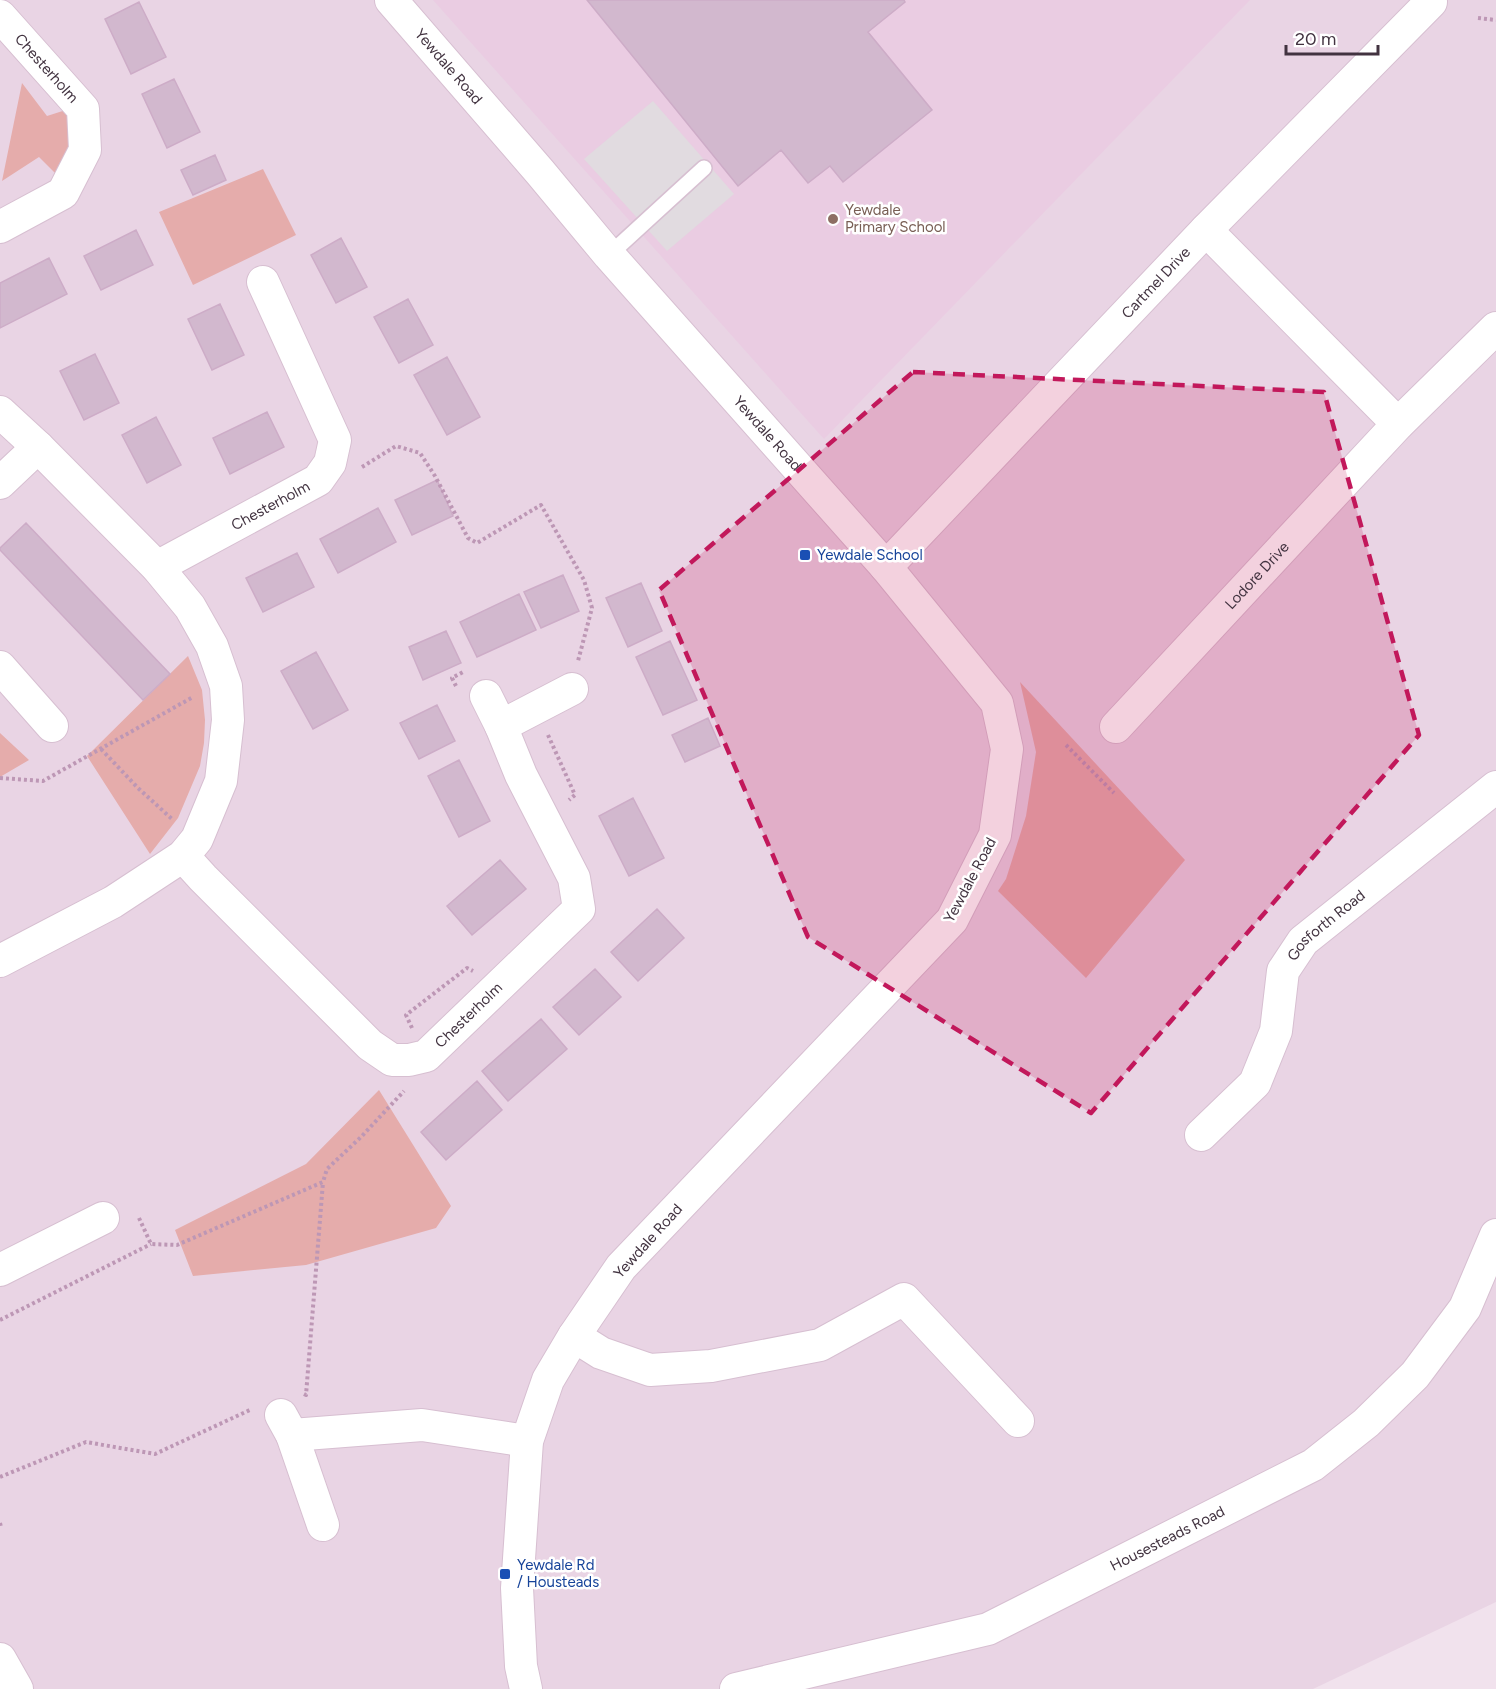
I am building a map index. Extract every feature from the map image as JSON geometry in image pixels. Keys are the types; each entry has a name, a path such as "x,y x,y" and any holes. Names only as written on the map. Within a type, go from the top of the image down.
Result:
{"street":[{"name":"Yewdale Road","path":"391,0 609,255 886,567 997,703 1008,749 995,835 952,920 621,1267 574,1336 548,1380 527,1441 517,1588 520,1666 526,1689"},
{"name":"Cartmel Drive","path":"886,567 1206,230 1431,3"},
{"name":"Chesterholm","path":"0,16 83,109 85,150 63,193 0,227"},
{"path":"1206,230 1398,424"},
{"name":"Chesterholm","path":"157,567 318,480 330,463 335,440 263,282"},
{"name":"Lodore Drive","path":"1116,727 1398,424 1496,328"},
{"path":"0,412 157,567 190,607 212,646 226,686 228,720 221,781 197,839 183,856 113,902 0,961"},
{"path":"0,483 38,447"},
{"path":"0,668 52,726"},
{"path":"501,726 574,677"},
{"name":"Chesterholm","path":"183,856 211,887 370,1045 392,1060 409,1060 426,1056 579,909 574,878 521,775 501,726 472,692"},
{"name":"Gosforth Road","path":"1201,1135 1256,1083 1276,1031 1283,971 1303,941 1496,787"},
{"path":"0,1270 103,1218"},
{"name":"Housesteads Road","path":"736,1689 988,1629 1313,1465 1366,1423 1415,1375 1465,1308 1496,1235"},
{"path":"574,1336 601,1353 650,1370 711,1365 820,1345 904,1299 1018,1421"},
{"path":"323,1525 282,1413 422,1425 527,1441"},
{"path":"0,1659 17,1689"}],"lane":[{"path":"609,255 704,168"}],"path":[{"path":"1478,18 1496,20"},
{"path":"361,468 396,446 420,453 468,538 477,543 541,505 584,580 592,608 574,677"},
{"path":"472,668 452,678 472,692"},
{"path":"0,778 43,781 193,697"},
{"path":"547,733 575,795 566,802"},
{"path":"1066,745 1114,793"},
{"path":"101,749 138,788 179,825"},
{"path":"415,1032 406,1016 467,968 476,972"},
{"path":"0,1477 86,1442 155,1454 282,1413 306,1395 323,1182 327,1169 406,1089"},
{"path":"0,1320 151,1244 177,1245 323,1182"},
{"path":"140,1218 151,1244"}],"highlighted area":[{"path":"913,372 1324,392 1419,735 1091,1113 808,937 659,590"}],"shaded area":[{"path":"0,0 1496,0 1496,1602 1313,1689 0,1689"},
{"name":"Yewdale Primary School","path":"433,0 1250,0 824,439"},
{"path":"22,83 47,116 72,108 75,147 57,175 39,157 2,181"},
{"path":"653,101 734,194 667,251 584,159"},
{"path":"263,169 296,235 193,285 159,212"},
{"path":"188,656 202,690 205,720 200,766 178,818 150,854 87,756"},
{"path":"1020,682 1185,860 1086,978 998,891 1006,879 1026,816 1036,752"},
{"path":"0,733 29,760 0,777"},
{"path":"379,1090 451,1206 436,1228 306,1265 193,1276 175,1230 306,1164"}],"building":[{"path":"587,0 904,0 905,2 868,32 932,110 843,182 830,166 808,183 781,150 738,186"},
{"path":"139,2 166,57 131,74 105,19"},
{"path":"174,79 200,132 167,148 142,94"},
{"path":"215,155 226,180 193,195 181,170"},
{"path":"136,230 153,265 101,290 84,256"},
{"path":"341,238 367,287 336,303 311,255"},
{"path":"49,258 67,294 0,328 0,283"},
{"path":"408,299 433,345 399,363 374,317"},
{"path":"220,304 244,355 212,370 188,319"},
{"path":"95,354 119,403 84,420 60,371"},
{"path":"447,357 480,417 447,435 414,375"},
{"path":"267,412 284,447 230,474 213,438"},
{"path":"156,417 181,465 147,483 122,435"},
{"path":"437,480 453,516 412,535 395,500"},
{"path":"378,508 396,542 338,573 320,539"},
{"path":"26,523 170,674 143,700 0,550"},
{"path":"297,553 314,587 263,612 246,578"},
{"path":"563,575 579,611 541,628 524,592"},
{"path":"641,583 662,631 628,647 606,598"},
{"path":"519,594 536,630 477,657 460,622"},
{"path":"446,631 461,663 423,680 409,647"},
{"path":"670,641 697,700 663,715 636,657"},
{"path":"316,652 348,710 313,729 281,671"},
{"path":"437,705 455,741 419,759 400,723"},
{"path":"708,718 720,746 685,762 672,735"},
{"path":"459,760 490,821 459,837 428,776"},
{"path":"633,798 664,858 629,876 599,816"},
{"path":"500,860 526,889 472,935 447,906"},
{"path":"657,909 684,938 638,981 611,952"},
{"path":"595,969 621,997 579,1035 553,1007"},
{"path":"541,1019 567,1049 508,1101 482,1071"},
{"path":"477,1081 502,1110 446,1160 421,1132"}],"place":[{"name":"Yewdale Primary School","path":"833,219"},
{"name":"Yewdale School","path":"805,555"},
{"name":"Yewdale Rd / Housteads","path":"505,1574"}]}
